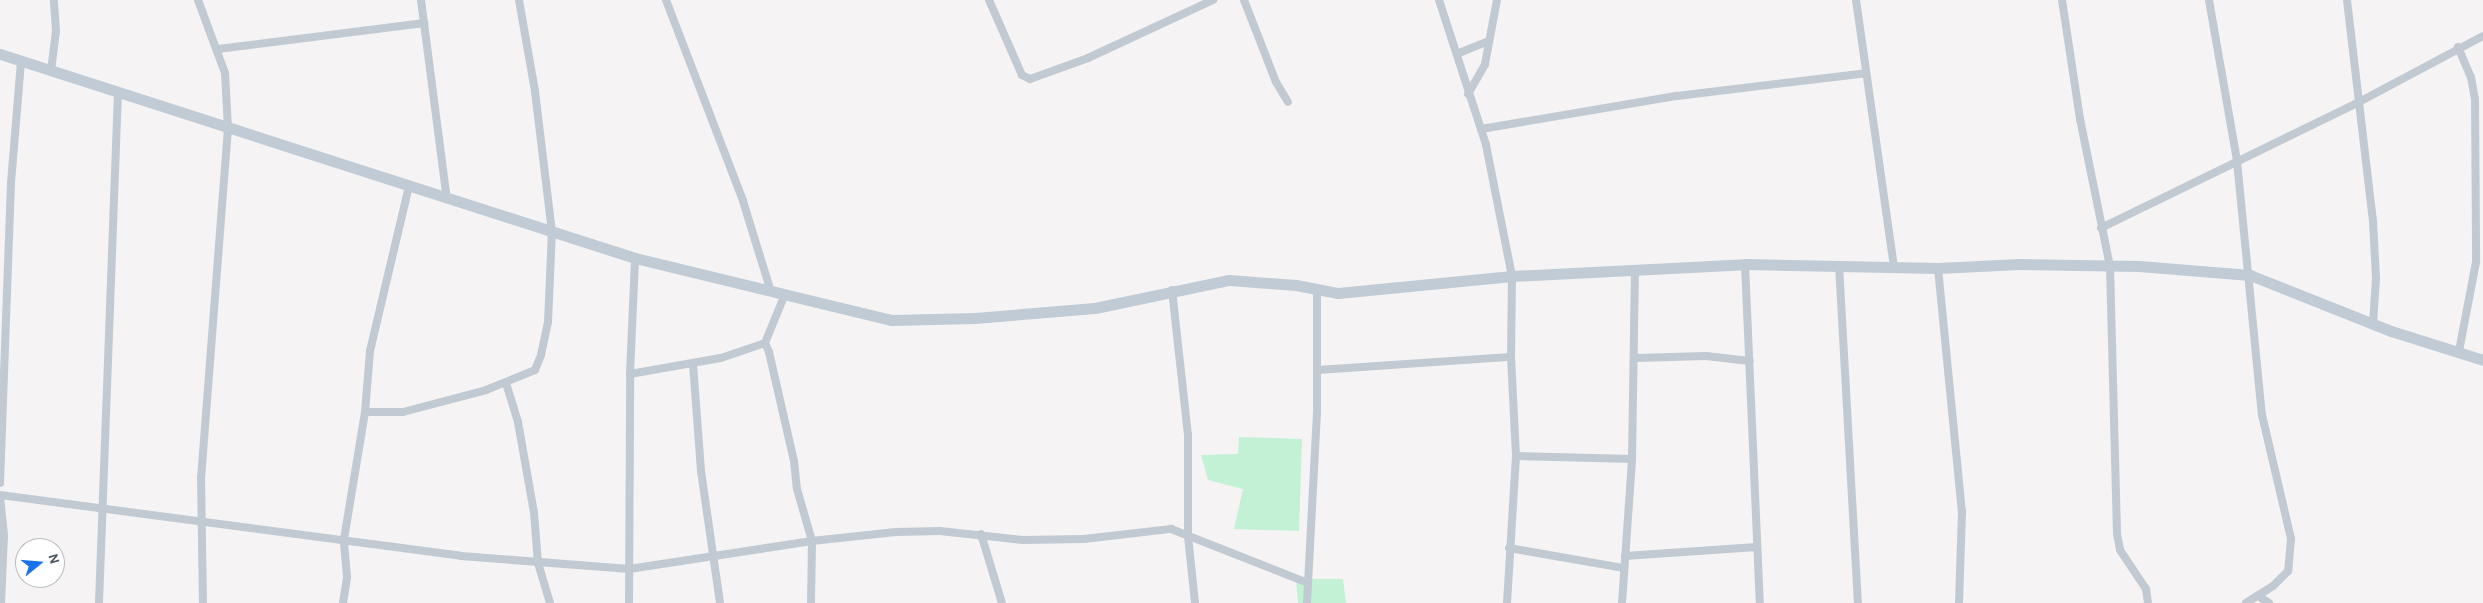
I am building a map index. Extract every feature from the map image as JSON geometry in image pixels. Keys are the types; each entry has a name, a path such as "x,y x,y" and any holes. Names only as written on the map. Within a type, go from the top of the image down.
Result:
{"street":[{"path":"51,71 56,31 54,0"},
{"path":"198,0 218,49 225,73 228,128 206,400 200,520 203,603"},
{"path":"421,0 447,199"},
{"path":"365,412 419,409 506,384 535,370 541,355 548,322 552,232 535,91 519,0"},
{"path":"666,0 743,201 771,292"},
{"path":"991,1 1022,75 1030,79 1088,58 1213,0"},
{"path":"1244,0 1276,82 1288,102"},
{"path":"1439,0 1459,53 1468,94 1481,129 1512,276 1511,357 1516,456 1507,603"},
{"path":"1468,94 1484,64 1497,0"},
{"path":"1856,0 1894,267"},
{"path":"2062,0 2110,266 2117,534 2120,550 2146,589 2148,603"},
{"path":"2209,0 2237,161 2250,275 2262,415 2291,539 2288,571 2273,586 2246,603"},
{"path":"2347,0 2373,222 2376,278 2373,324"},
{"path":"218,49 424,22"},
{"path":"2102,228 2359,102 2458,47 2483,36"},
{"path":"1459,53 1488,41"},
{"path":"2458,47 2471,77 2475,100 2476,253 2459,352"},
{"path":"0,54 447,199 636,258 892,320 975,318 1095,308 1172,290 1229,280 1296,285 1317,291 1348,292 1512,276 1745,264 1938,268 2019,264 2110,266 2186,268 2250,275 2373,324 2483,360"},
{"path":"0,483 11,183 21,62"},
{"path":"1481,129 1677,96 1866,72"},
{"path":"98,603 118,91"},
{"path":"343,603 347,577 344,538 365,412 370,351 408,186"},
{"path":"629,603 632,534 630,374 636,258"},
{"path":"1745,264 1760,603"},
{"path":"1839,265 1858,603"},
{"path":"1938,268 1962,512 1959,603"},
{"path":"1622,603 1632,459 1635,270"},
{"path":"1172,290 1188,436 1188,536 1195,603"},
{"path":"1307,603 1318,370 1317,291"},
{"path":"764,343 785,294"},
{"path":"630,374 693,364 764,343"},
{"path":"764,343 769,352 794,462 797,489 812,541 810,603"},
{"path":"1635,358 1706,356 1750,361"},
{"path":"1318,370 1511,357"},
{"path":"693,364 712,558 720,603"},
{"path":"506,384 518,422 528,475 538,563 550,603"},
{"path":"1516,456 1632,459"},
{"path":"2,603 4,535 0,496 102,506 344,538 416,550 538,563 629,569 712,558 812,541 896,532 982,534 1023,540 1084,539 1171,529 1284,576 1308,583"},
{"path":"982,534 1002,603"},
{"path":"1625,556 1757,547"},
{"path":"1509,548 1624,568"},
{"path":"2258,596 2269,603"}],"green space":[{"path":"1239,437 1302,439 1299,531 1234,529 1243,489 1208,480 1201,455 1238,454"},
{"path":"1296,579 1343,579 1346,603 1298,603"}]}
